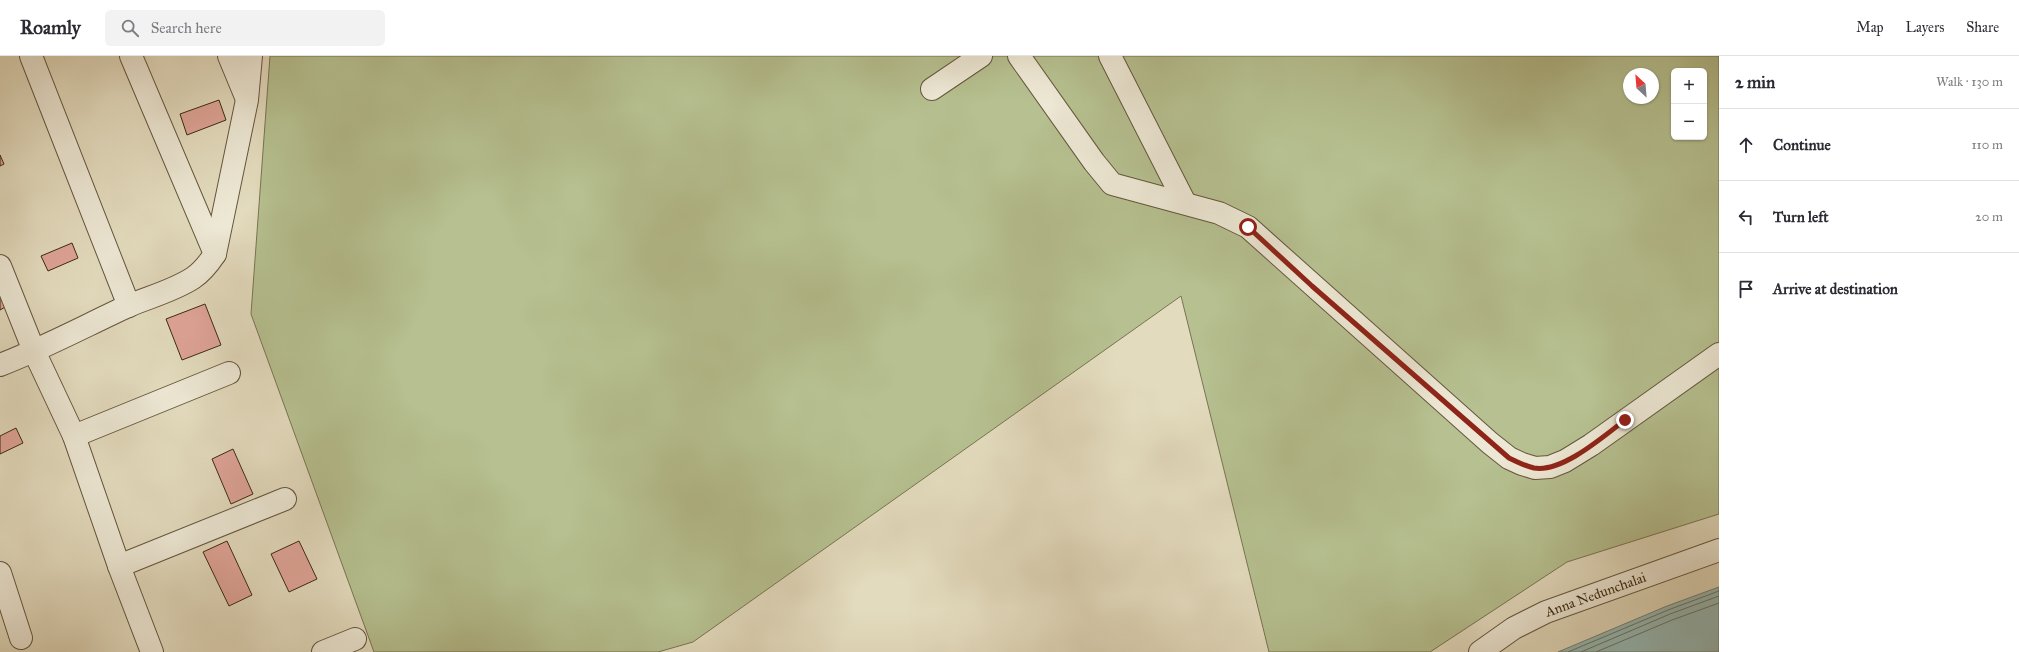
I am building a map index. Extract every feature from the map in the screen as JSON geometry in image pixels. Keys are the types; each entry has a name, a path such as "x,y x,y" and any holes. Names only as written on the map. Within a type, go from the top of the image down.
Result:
{"street":[{"path":"31,56 129,306"},
{"path":"131,56 215,254"},
{"path":"229,56 247,100"},
{"path":"0,365 34,351 129,306 193,278 207,266 215,254 247,100 251,56"},
{"path":"932,89 981,56"},
{"path":"1019,56 1107,180 1112,184 1219,213 1248,227 1490,443 1509,458 1535,468 1550,467 1565,461 1591,445 1719,354"},
{"path":"1110,56 1184,203"},
{"path":"0,266 34,351 74,436 119,566 152,652"},
{"path":"74,436 229,373"},
{"path":"119,566 285,499"},
{"name":"Anna Nedunchalai","path":"1480,652 1514,628 1546,612 1719,550"},
{"path":"0,573 21,638"},
{"path":"323,652 355,639"}],"green space":[{"path":"270,56 1719,56 1719,514 1567,562 1430,652 1269,652 1181,296 693,642 658,652 374,652 251,314"}],"water":[{"path":"1719,587 1719,652 1558,652 1667,606"}],"building":[{"path":"219,100 226,120 187,135 180,114"},
{"path":"0,155 4,164 0,166"},
{"path":"72,243 78,258 48,271 41,256"},
{"path":"0,291 7,306 0,310"},
{"path":"205,304 221,345 182,360 166,319"},
{"path":"16,428 23,443 0,454 0,436"},
{"path":"233,449 253,494 231,504 212,459"},
{"path":"227,541 252,595 229,606 203,552"},
{"path":"299,541 317,579 289,592 271,554"}],"route":[{"path":"1248,227 1312,286 1509,458 1535,468 1550,467 1565,461 1591,445 1625,420"}]}
